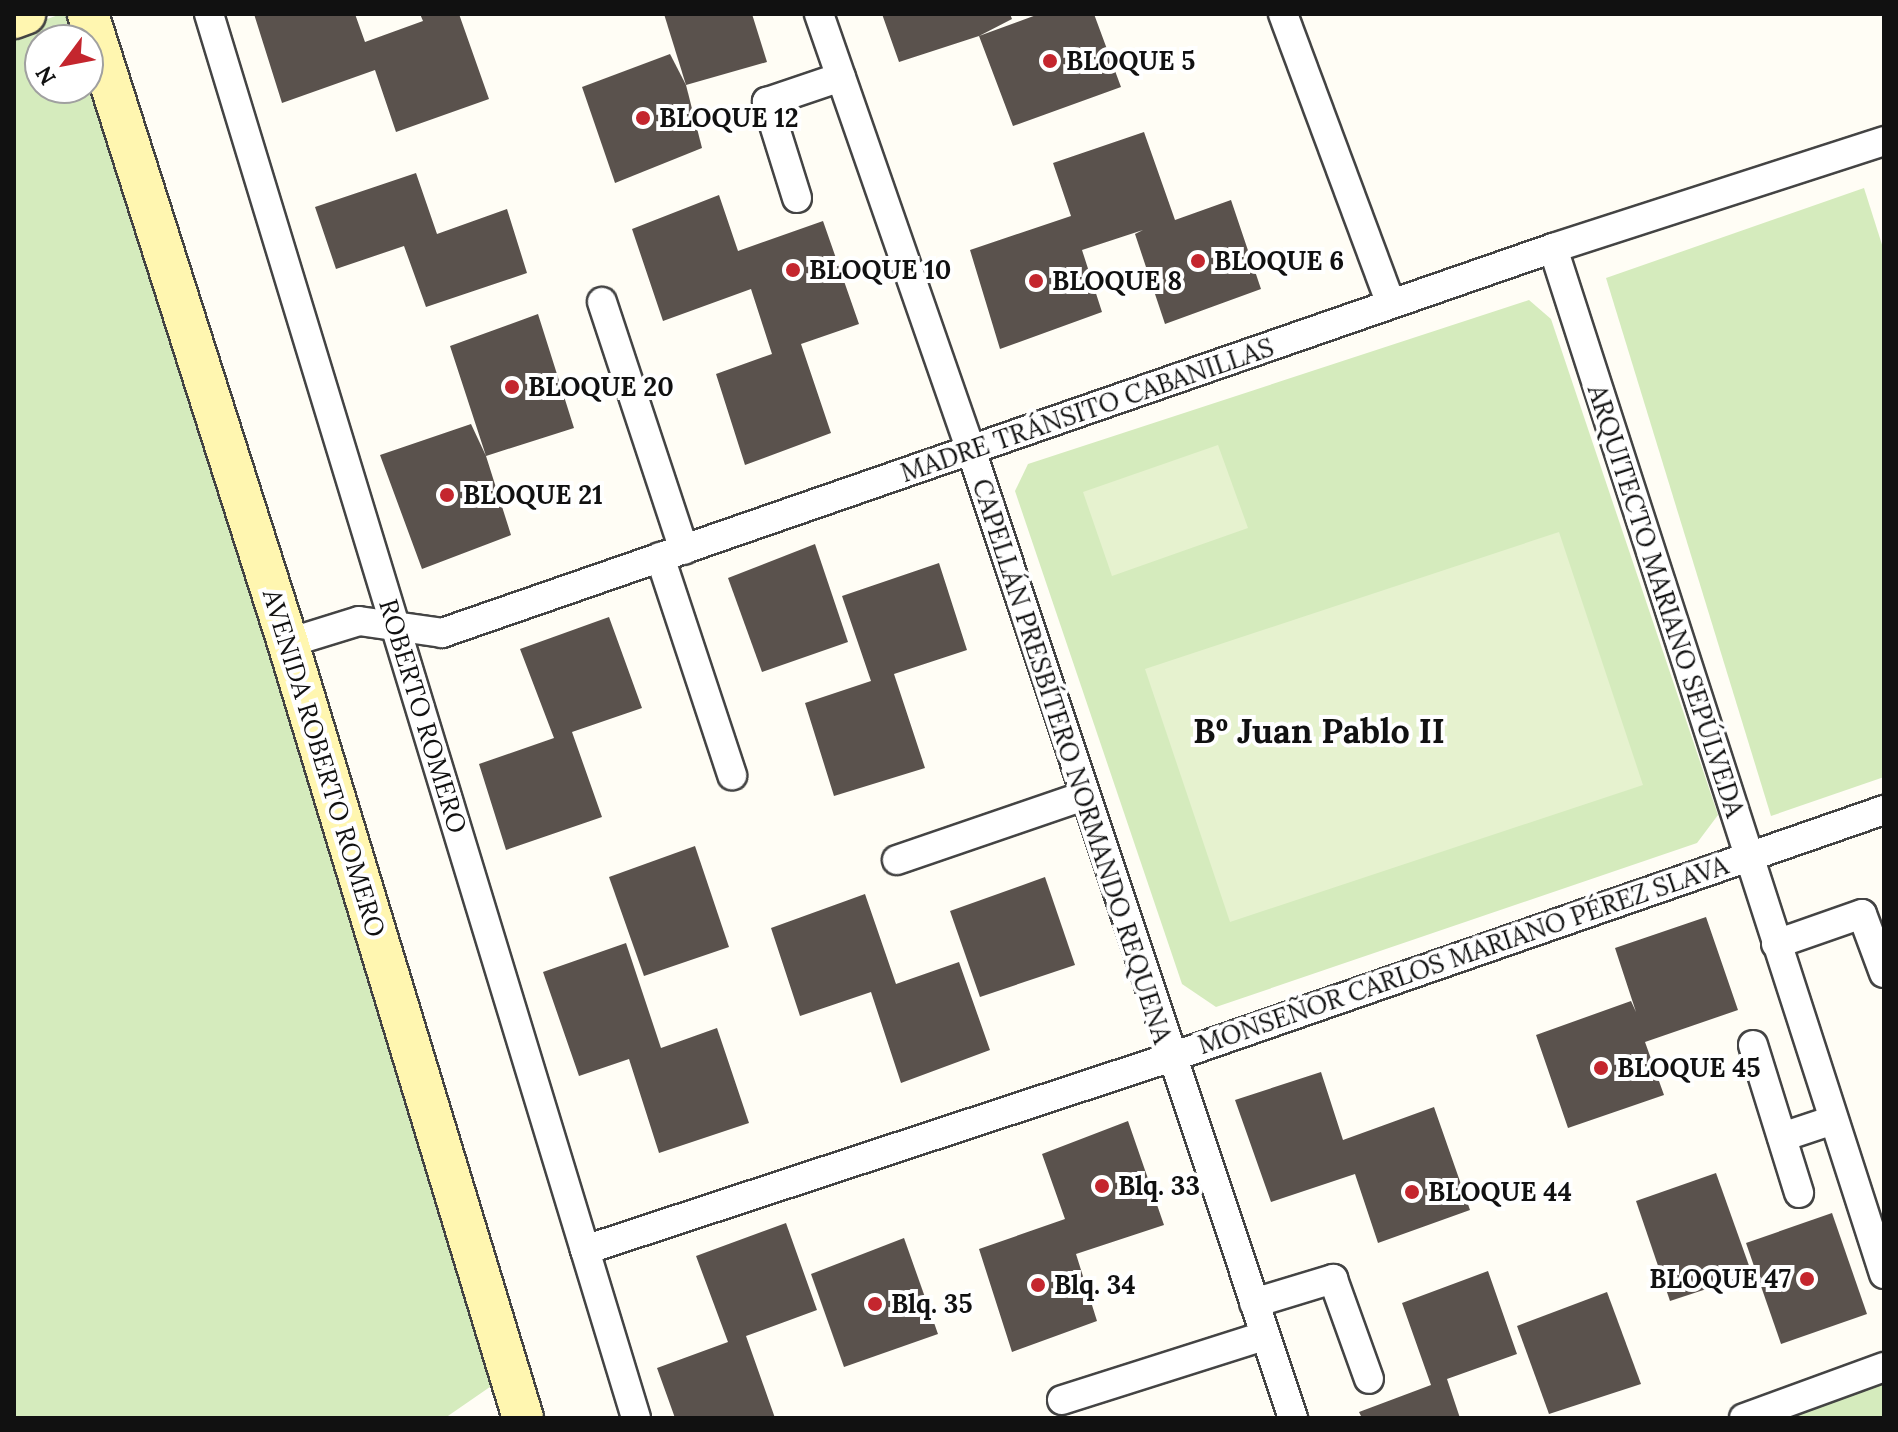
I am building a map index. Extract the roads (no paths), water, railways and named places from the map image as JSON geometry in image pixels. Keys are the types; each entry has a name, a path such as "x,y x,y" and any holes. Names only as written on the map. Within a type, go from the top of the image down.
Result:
{"main road":[{"path":"14,18 25,14"},
{"name":"AVENIDA ROBERTO ROMERO","path":"88,14 288,643 523,1418"},
{"name":"AVENIDA ROBERTO ROMERO","path":"111,14 108,45 118,111"}],"street":[{"name":"ROBERTO ROMERO","path":"209,14 636,1418"},
{"name":"CAPELLÁN PRESBÍTERO NORMANDO REQUENA","path":"819,14 971,450 1169,1058 1293,1418"},
{"path":"1283,14 1391,304"},
{"path":"797,198 767,102 841,77"},
{"name":"MADRE TRÁNSITO CABANILLAS","path":"288,643 359,621 442,633 1553,248 1883,144"},
{"name":"ARQUITECTO MARIANO SEPÚLVEDA","path":"1553,248 1884,1274"},
{"path":"602,302 732,775"},
{"path":"897,860 1084,796"},
{"name":"MONSEÑOR CARLOS MARIANO PÉREZ SLAVA","path":"585,1250 1169,1058 1884,810"},
{"path":"1776,944 1862,914 1884,973"},
{"path":"1753,1045 1799,1193"},
{"path":"1782,1137 1833,1120"},
{"path":"1254,1303 1333,1279 1369,1379"},
{"path":"1062,1400 1264,1336"},
{"path":"1744,1418 1884,1367"}],"place":[{"name":"BLOQUE 5","path":"1050,61"},
{"name":"BLOQUE 12","path":"643,118"},
{"name":"BLOQUE 6","path":"1198,261"},
{"name":"BLOQUE 10","path":"793,270"},
{"name":"BLOQUE 8","path":"1036,281"},
{"name":"BLOQUE 20","path":"512,387"},
{"name":"BLOQUE 21","path":"447,495"},
{"name":"BLOQUE 45","path":"1601,1068"},
{"name":"Blq. 33","path":"1102,1186"},
{"name":"BLOQUE 44","path":"1412,1192"},
{"name":"BLOQUE 47","path":"1807,1279"},
{"name":"Blq. 34","path":"1038,1285"},
{"name":"Blq. 35","path":"875,1304"}],"district":[{"name":"Bº Juan Pablo II","path":"1319,731"}]}
